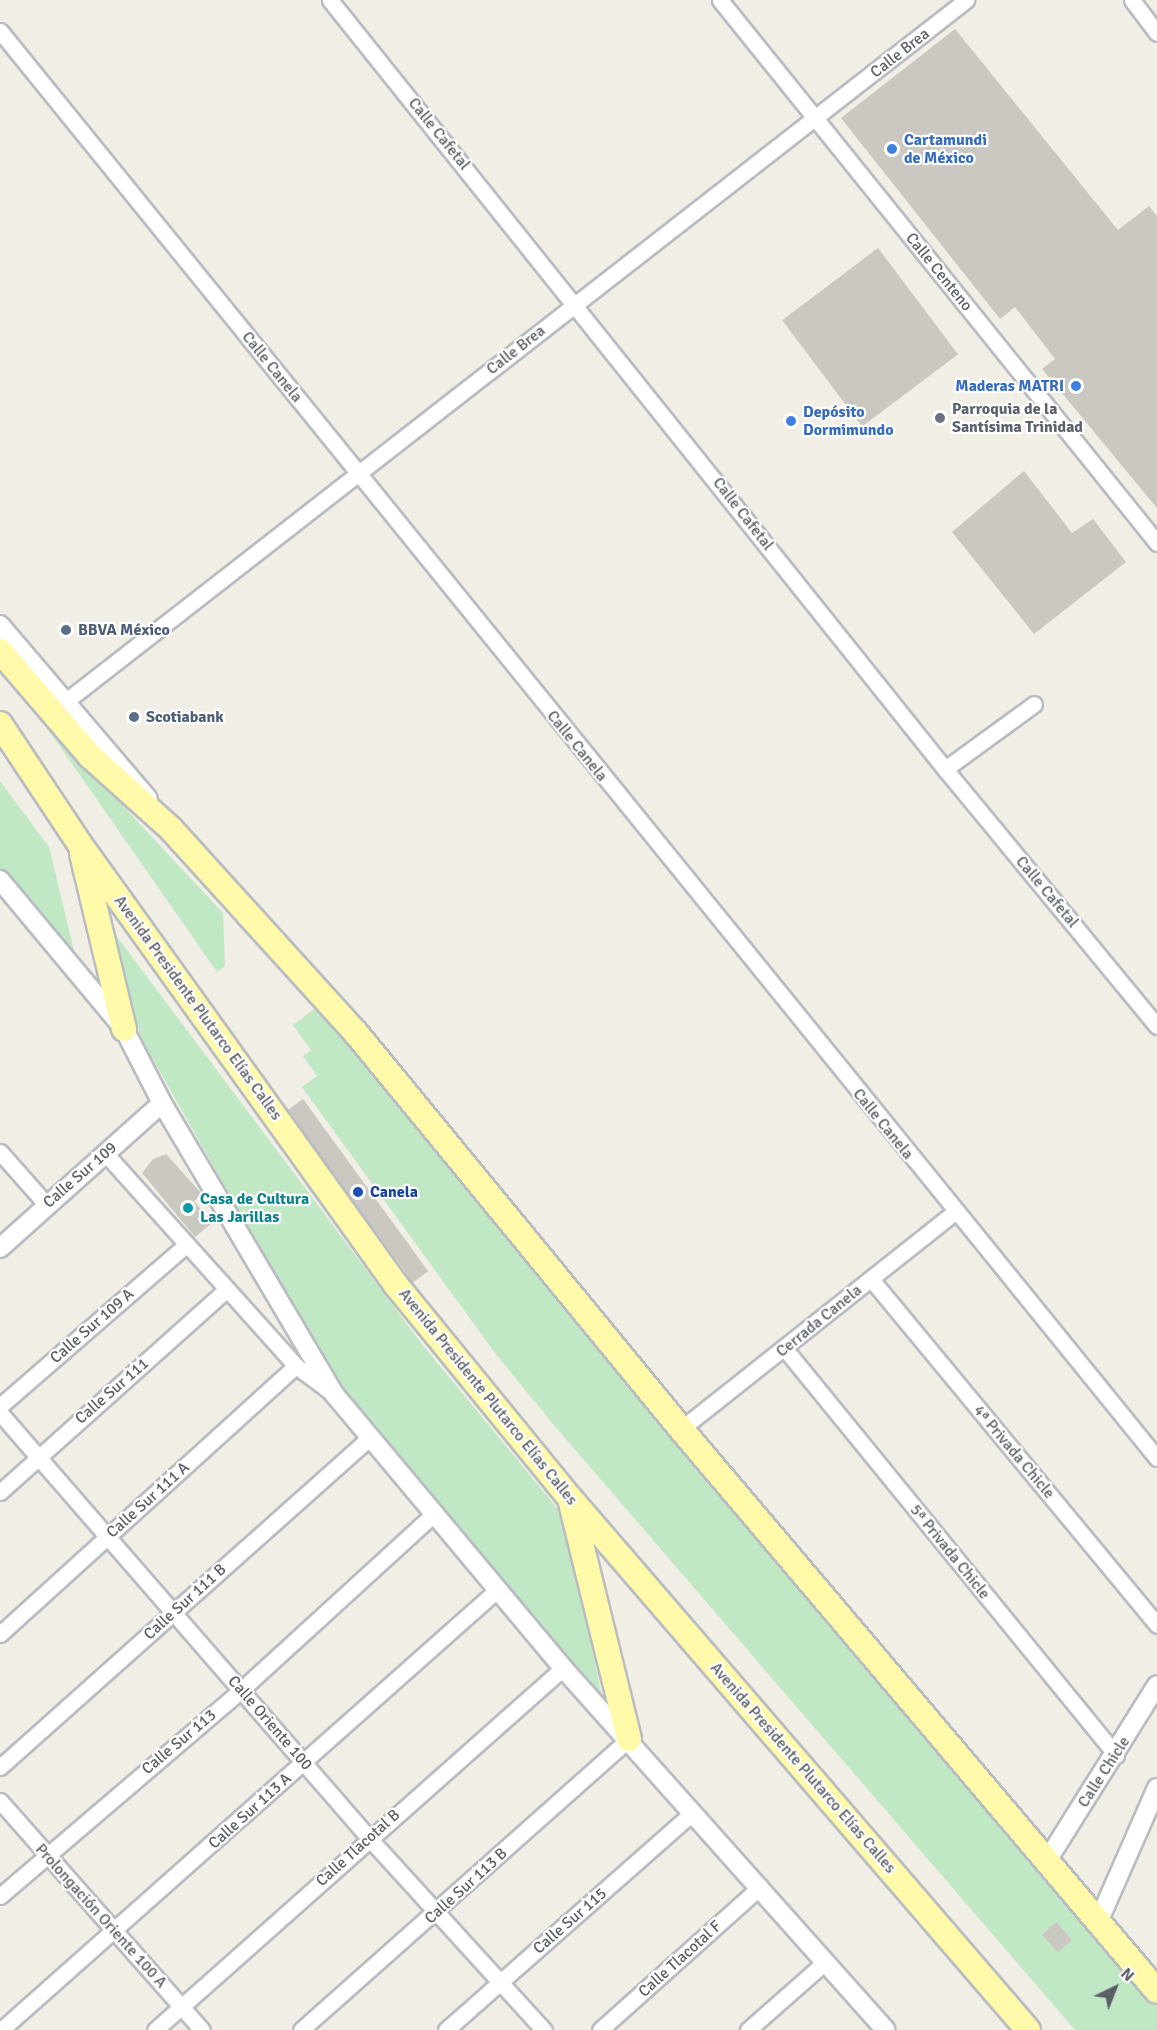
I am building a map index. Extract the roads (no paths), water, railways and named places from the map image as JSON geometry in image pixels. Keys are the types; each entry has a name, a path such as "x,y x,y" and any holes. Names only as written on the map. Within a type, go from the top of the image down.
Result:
{"main road":[{"path":"0,651 90,756 171,829 356,1033 681,1429 1048,1859 1157,1991"},
{"name":"Avenida Presidente Plutarco Elías Calles","path":"0,724 79,843 396,1285 570,1498 1028,2030"},
{"path":"79,843 124,1029"},
{"path":"570,1498 628,1739"}],"street":[{"name":"Calle Cafetal","path":"330,0 576,303 945,769 1157,1026"},
{"name":"Calle Centeno","path":"720,0 1157,543"},
{"name":"Calle Brea","path":"66,701 966,0"},
{"path":"1132,0 1157,33"},
{"name":"Calle Canela","path":"0,31 955,1212 1157,1458"},
{"path":"0,625 124,765 171,829"},
{"path":"945,769 1034,704"},
{"path":"0,880 124,1029 162,1103 334,1394 563,1668 886,2030"},
{"name":"Calle Sur 109","path":"0,1248 46,1204 162,1103"},
{"path":"0,1152 46,1204"},
{"path":"105,1154 225,1291 296,1366 334,1394"},
{"name":"Cerrada Canela","path":"681,1429 785,1349 955,1212"},
{"name":"Calle Sur 109 A","path":"0,1406 185,1246"},
{"name":"4ª Privada Chicle","path":"871,1280 1157,1625"},
{"name":"Calle Sur 111","path":"0,1492 225,1291"},
{"name":"5ª Privada Chicle","path":"785,1349 1116,1755"},
{"name":"Calle Sur 111 A","path":"0,1634 296,1366"},
{"name":"Calle Oriente 100","path":"0,1413 436,1914 544,2030"},
{"name":"Calle Sur 111 B","path":"0,1767 369,1438"},
{"name":"Calle Sur 113","path":"0,1896 46,1854 242,1690 435,1513"},
{"name":"Calle Sur 113 A","path":"3,2027 114,1932 498,1589"},
{"name":"Calle Tlacotal B","path":"155,2030 563,1668"},
{"name":"Calle Chicle","path":"1048,1859 1116,1755 1157,1685"},
{"name":"Calle Sur 113 B","path":"301,2030 436,1914 628,1739"},
{"path":"1098,1920 1157,1788"},
{"name":"Prolongación Oriente 100 A","path":"0,1801 202,2030"},
{"name":"Calle Sur 115","path":"447,2030 693,1812"},
{"name":"Calle Tlacotal F","path":"600,2030 760,1887"},
{"path":"748,2030 825,1962"}],"place":[{"name":"Cartamundi de México","path":"892,149"},
{"name":"Maderas MATRI","path":"1076,386"},
{"name":"Parroquia de la Santísima Trinidad","path":"940,418"},
{"name":"Depósito Dormimundo","path":"791,421"},
{"name":"BBVA México","path":"66,630"},
{"name":"Scotiabank","path":"134,717"},
{"name":"Canela","path":"358,1192"},
{"name":"Casa de Cultura Las Jarillas","path":"188,1208"}]}
